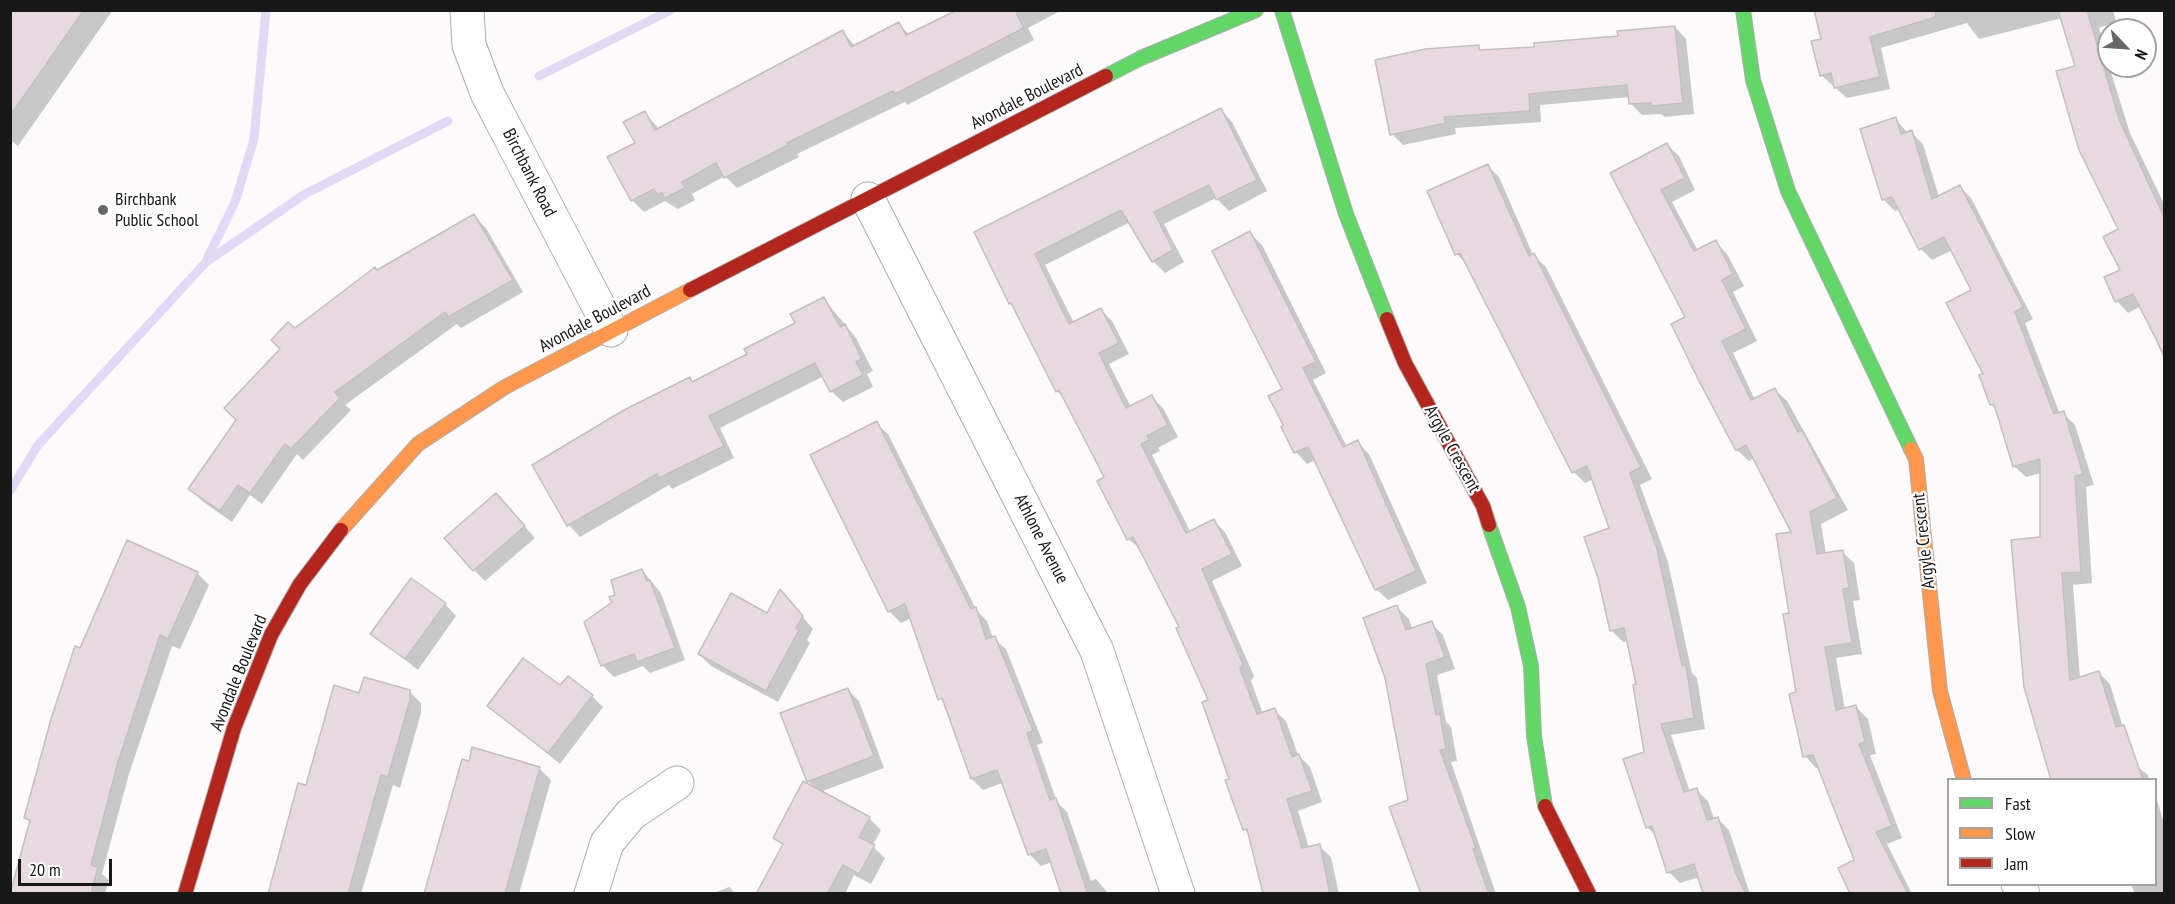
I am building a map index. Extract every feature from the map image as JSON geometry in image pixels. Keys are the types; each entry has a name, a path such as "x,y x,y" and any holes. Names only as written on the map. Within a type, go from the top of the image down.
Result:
{"street":[{"name":"Birchbank Road","path":"467,10 469,45 487,93 611,330"},
{"name":"Avondale Boulevard","path":"185,894 234,728 271,635 300,584 333,538 418,444 505,387 611,330 1141,58 1256,10"},
{"name":"Argyle Crescent","path":"1282,10 1346,214 1405,363 1483,506 1518,607 1531,666 1534,736 1544,804 1589,894"},
{"name":"Argyle Crescent","path":"1743,10 1753,80 1788,191 1916,459 1940,691 1963,778"},
{"name":"Athlone Avenue","path":"868,199 1097,651 1178,894"},
{"path":"591,894 607,843 631,814 677,783"}],"building":[{"path":"10,10 84,10 10,116"},
{"path":"957,10 1015,10 1024,28 895,94 893,91 787,143 788,145 724,178 716,163 682,182 685,188 665,198 662,193 657,195 654,189 631,201 607,157 635,143 623,122 645,111 655,130 843,30 851,47 899,22 906,35"},
{"path":"1814,10 1935,10 1936,17 1870,37 1880,77 1834,88 1831,73 1820,76 1811,41 1821,39"},
{"path":"2058,10 2087,10 2097,44 2097,78 2107,78 2119,119 2164,217 2164,355 2133,294 2115,302 2104,277 2120,270 2103,237 2118,229 2079,150 2056,71 2075,66"},
{"path":"1675,26 1683,103 1652,106 1651,103 1629,104 1627,85 1529,94 1530,111 1444,117 1446,123 1390,135 1375,60 1425,49 1479,45 1479,50 1534,47 1534,43 1618,36 1617,31"},
{"path":"1221,108 1257,180 1216,200 1209,185 1154,212 1173,250 1152,262 1121,210 1035,254 1069,324 1101,308 1119,343 1099,353 1126,408 1152,395 1168,425 1147,436 1149,440 1141,444 1186,533 1214,519 1232,554 1202,569 1243,664 1240,669 1257,714 1275,708 1292,757 1299,754 1312,791 1287,799 1302,848 1320,844 1330,894 1263,894 1247,829 1243,830 1225,780 1229,779 1202,702 1208,700 1176,628 1179,627 1133,537 1127,540 1097,481 1104,477 1059,390 1056,392 1011,303 1009,304 974,232"},
{"path":"1896,117 1901,134 1912,130 1932,199 1960,185 2023,307 2015,312 2054,414 2064,411 2083,474 2075,476 2081,572 2062,573 2070,680 2099,671 2116,727 2124,725 2142,778 2050,778 2024,687 2011,540 2040,537 2040,459 2013,467 1994,404 1990,405 1979,375 1983,374 1946,303 1971,290 1944,237 1919,250 1892,197 1882,200 1860,129"},
{"path":"1667,143 1685,178 1661,190 1694,251 1716,240 1733,274 1722,280 1746,329 1722,341 1751,400 1775,388 1798,432 1802,430 1837,498 1810,512 1817,554 1843,550 1849,588 1843,589 1852,643 1825,647 1836,710 1856,705 1865,742 1859,744 1892,826 1876,832 1908,894 1850,894 1838,868 1854,860 1813,755 1803,757 1789,694 1796,692 1783,614 1789,613 1776,534 1791,532 1746,445 1736,451 1700,383 1671,324 1685,317 1610,173"},
{"path":"1488,164 1529,256 1534,253 1641,467 1630,473 1657,549 1682,665 1686,665 1694,718 1661,724 1684,792 1697,788 1707,820 1718,817 1736,874 1746,894 1703,894 1694,864 1667,873 1652,826 1646,828 1623,759 1644,752 1633,685 1636,684 1624,628 1610,631 1598,578 1584,537 1609,528 1587,466 1572,473 1460,253 1455,255 1427,191"},
{"path":"474,214 513,280 448,317 445,312 335,392 340,398 291,449 285,444 250,493 238,485 220,511 188,489 236,420 224,408 280,349 271,340 288,322 295,328 375,267 377,270"},
{"path":"1250,231 1316,362 1303,368 1343,447 1358,440 1416,571 1375,590 1308,447 1294,453 1281,427 1283,425 1268,396 1282,389 1212,251"},
{"path":"824,297 840,327 845,324 862,359 856,362 863,375 830,392 815,363 709,416 724,446 659,478 657,474 567,526 532,465 624,410 690,377 692,382 747,354 744,349 795,323 790,314"},
{"path":"877,421 971,609 976,607 986,639 995,636 1033,731 1027,733 1050,800 1056,798 1088,894 1061,894 1046,849 1028,855 997,770 971,779 942,698 938,700 905,604 888,612 810,455"},
{"path":"496,493 525,526 473,571 444,538"},
{"path":"127,540 198,572 168,639 160,635 118,762 91,865 98,867 91,894 10,894 30,820 24,818 51,719 75,646 80,648"},
{"path":"642,569 647,581 650,580 675,648 637,662 634,654 601,666 584,622 612,602 609,597 615,595 611,580"},
{"path":"411,578 446,603 405,659 370,634"},
{"path":"780,589 803,616 796,628 799,630 766,691 698,654 731,593 767,613"},
{"path":"1397,605 1406,630 1432,621 1445,657 1426,664 1436,715 1440,714 1446,749 1440,750 1476,848 1473,849 1489,894 1421,894 1389,807 1408,800 1385,678 1363,618"},
{"path":"523,658 560,685 568,676 593,695 548,753 487,706"},
{"path":"364,677 410,690 410,700 388,777 381,775 348,894 268,894 298,783 306,785 334,685 359,693"},
{"path":"848,688 874,756 807,782 780,713"},
{"path":"472,747 540,767 505,894 424,894 462,759 469,761"},
{"path":"803,781 870,817 859,837 875,845 859,874 843,865 827,894 756,894 783,844 773,838"}],"waterway":[{"path":"207,259 235,202 254,139 266,10"},
{"path":"539,76 671,10"},
{"path":"10,491 38,445 206,262 305,194 448,121"}],"traffic: fast":[{"path":"1106,76 1141,58 1256,10"},
{"path":"1282,10 1346,214 1387,319"},
{"path":"1743,10 1753,80 1788,191 1911,449"},
{"path":"1489,525 1518,607 1531,666 1534,736 1545,806"}],"traffic: slow":[{"path":"341,530 418,444 505,387 690,290"},
{"path":"1911,449 1916,459 1940,691 1963,778"}],"traffic: jam":[{"path":"690,290 1106,76"},
{"path":"1387,319 1405,363 1483,506 1489,525"},
{"path":"185,894 234,728 271,635 300,584 341,530"},
{"path":"1545,806 1589,894"}],"place":[{"name":"Birchbank Public School","path":"103,210"}]}
